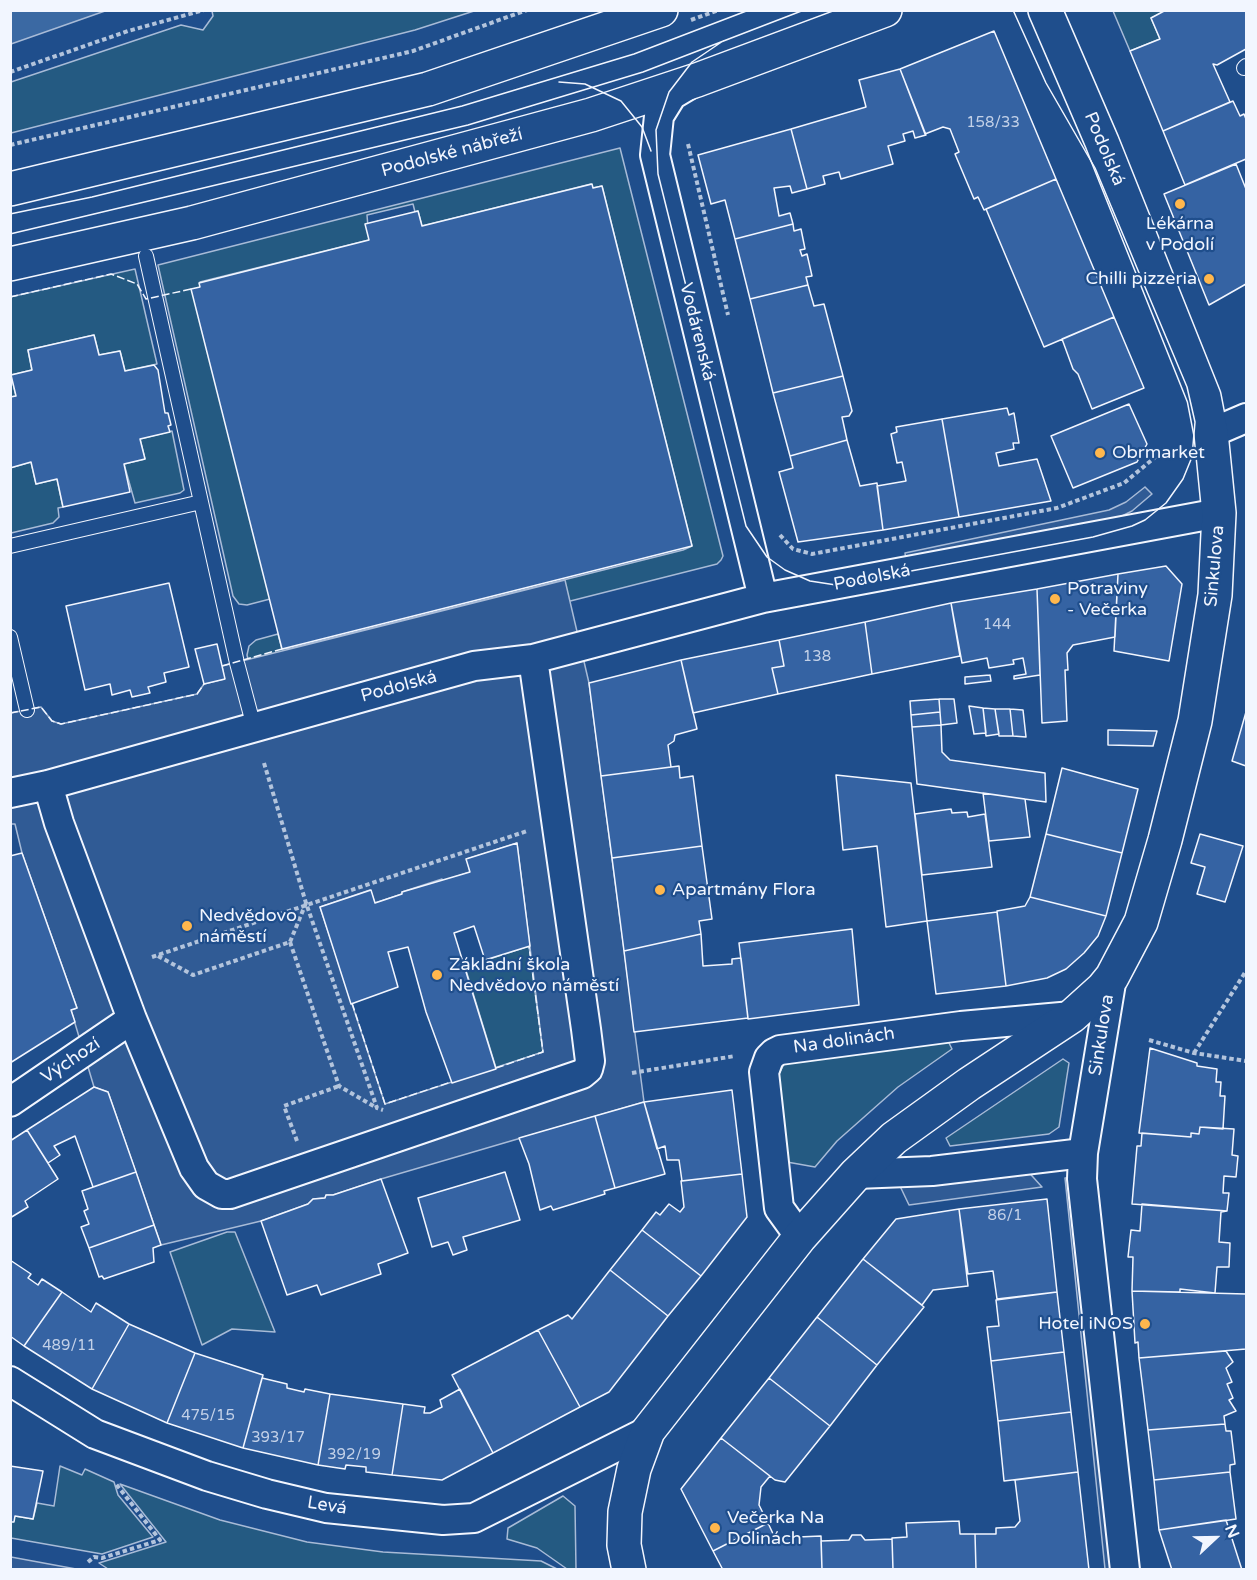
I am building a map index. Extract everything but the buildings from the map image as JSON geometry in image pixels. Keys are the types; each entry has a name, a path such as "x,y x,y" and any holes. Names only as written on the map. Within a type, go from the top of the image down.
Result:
{"street":[{"path":"10,189 428,89 661,10"},
{"name":"Podolské nábřeží","path":"10,264 192,223 591,115 697,80 885,10"},
{"name":"Podolská","path":"10,793 48,785 474,666 533,658 763,598 1219,513 1211,433 1200,386 1102,142 1045,10"},
{"name":"Vodárenská","path":"697,80 672,95 659,116 656,155 763,598"},
{"path":"1211,433 1246,418"},
{"name":"Sinkulova","path":"1125,1569 1082,1179 1083,1153 1112,976 1141,922 1195,721 1215,595 1219,513"},
{"path":"48,785 58,824 132,1019 194,1168 206,1185 222,1194 248,1188 571,1078 588,1069 590,1061 533,658"},
{"path":"629,1569 624,1545 625,1512 634,1469 648,1431 800,1237 856,1174 894,1138 969,1084 1072,1016 1112,976"},
{"name":"Na dolinách","path":"800,1237 779,1209 764,1072 769,1058 774,1053 780,1050 961,1026 1072,1016"},
{"name":"Výchozí","path":"10,1102 132,1019"},
{"path":"856,1174 932,1171 1083,1153"},
{"name":"Levá","path":"10,1381 95,1434 207,1476 267,1494 326,1508 443,1520 474,1518 648,1431"}],"lane":[{"path":"146,255 201,502 255,727"},
{"path":"10,546 201,502"},
{"path":"10,636 27,710"}],"path":[{"path":"10,72 128,31 204,10"},
{"path":"10,145 413,51 527,10"},
{"path":"686,135 728,317"},
{"path":"779,534 793,549 812,554 1057,508 1124,483 1165,449"},
{"path":"264,763 306,903 377,1108"},
{"path":"290,942 193,975 155,956 306,903 527,831"},
{"path":"306,903 290,942 339,1086 392,1114"},
{"path":"1194,1053 1246,971"},
{"path":"1149,1040 1194,1053 1246,1061"},
{"path":"632,1073 735,1056"},
{"path":"298,1144 284,1106 339,1086"},
{"path":"88,1562 94,1557 102,1558 160,1540 116,1484"}],"shaded area":[{"path":"11,10 105,10 105,11 11,44"},
{"path":"212,10 474,11 415,30 11,133 11,82 181,25 203,30 213,16"},
{"path":"1113,11 1166,11 1151,18 1160,39 1130,51"},
{"path":"620,148 723,556 721,560 717,564 253,681 247,655 249,646 256,640 278,634 282,649 292,648 692,546 602,186 593,188 591,184 422,226 418,211 415,212 413,204 367,215 369,240 200,282 270,599 247,605 239,604 233,596 158,265"},
{"path":"135,269 157,364 125,371 120,351 99,355 94,335 28,350 32,370 11,375 16,396 11,397 10,297"},
{"path":"172,431 184,490 180,493 135,503 124,464 145,459 140,439"},
{"path":"31,462 36,484 57,479 63,507 58,508 59,517 53,523 11,533 10,468"},
{"path":"1145,487 1152,494 1132,511 1114,520 906,561 905,553 1109,510 1126,502"},
{"name":"Nedvědovo náměstí","path":"565,580 589,683 644,1102 333,1195 326,1195 325,1198 313,1199 308,1204 261,1221 161,1245 108,1092 94,1087 71,1010 77,1008 22,853 15,824 11,824 11,713 41,707 52,721 61,724 197,694 204,684 224,679 222,666","holes":["517,843 543,1052 385,1104 320,907 370,890 375,903 442,879 443,881 470,872 467,859"]},
{"path":"529,946 543,1052 496,1068 465,967"},
{"path":"947,1039 952,1049 898,1087 837,1141 815,1167 787,1162 778,1076 784,1064"},
{"path":"1063,1059 1069,1063 1059,1127 1049,1134 950,1146 946,1138"},
{"path":"1024,1167 1042,1187 909,1205 899,1184"},
{"path":"1075,1177 1116,1569 1105,1569 1065,1178"},
{"path":"227,1232 235,1232 275,1332 232,1329 202,1345 170,1252"},
{"path":"60,1466 82,1475 85,1469 114,1482 118,1495 153,1537 102,1554 11,1538 11,1522 15,1516 33,1519 37,1503 54,1506"},
{"path":"120,1484 220,1520 307,1542 383,1552 541,1561 557,1569 108,1569 99,1563 166,1542"},
{"path":"563,1496 575,1506 576,1569 567,1569 537,1548 507,1539 508,1528"},
{"path":"11,1557 76,1569 11,1569"}],"tram line":[{"path":"10,214 92,197 462,106 634,54 749,10"},
{"path":"10,234 468,125 643,72 804,10"},
{"path":"723,41 692,62 669,92 656,130 658,174 746,526 767,557 785,570 810,581 836,585 1093,537 1132,526 1145,520 1166,503 1183,479 1192,457 1195,422 1187,387 1095,168 1046,83 1013,10"},
{"path":"559,82 585,84 621,101 642,127 651,151"}],"fence":[{"path":"10,297 111,274 137,284 146,299 191,289"},
{"path":"222,666 282,649"},
{"path":"10,713 41,707 52,721 61,724 197,694 204,684"},
{"path":"496,1068 543,1052 529,946"},
{"path":"352,1003 385,1104 451,1082"}],"place":[{"name":"Lékárna v Podolí","path":"1180,204"},
{"name":"Chilli pizzeria","path":"1209,279"},
{"name":"Obrmarket","path":"1100,453"},
{"name":"Potraviny - Večerka","path":"1055,599"},
{"name":"Apartmány Flora","path":"660,890"},
{"name":"Nedvědovo náměstí","path":"187,926"},
{"name":"Základní škola Nedvědovo náměstí","path":"437,975"},
{"name":"Hotel iNOS","path":"1145,1324"},
{"name":"Večerka Na Dolinách","path":"715,1528"}]}
